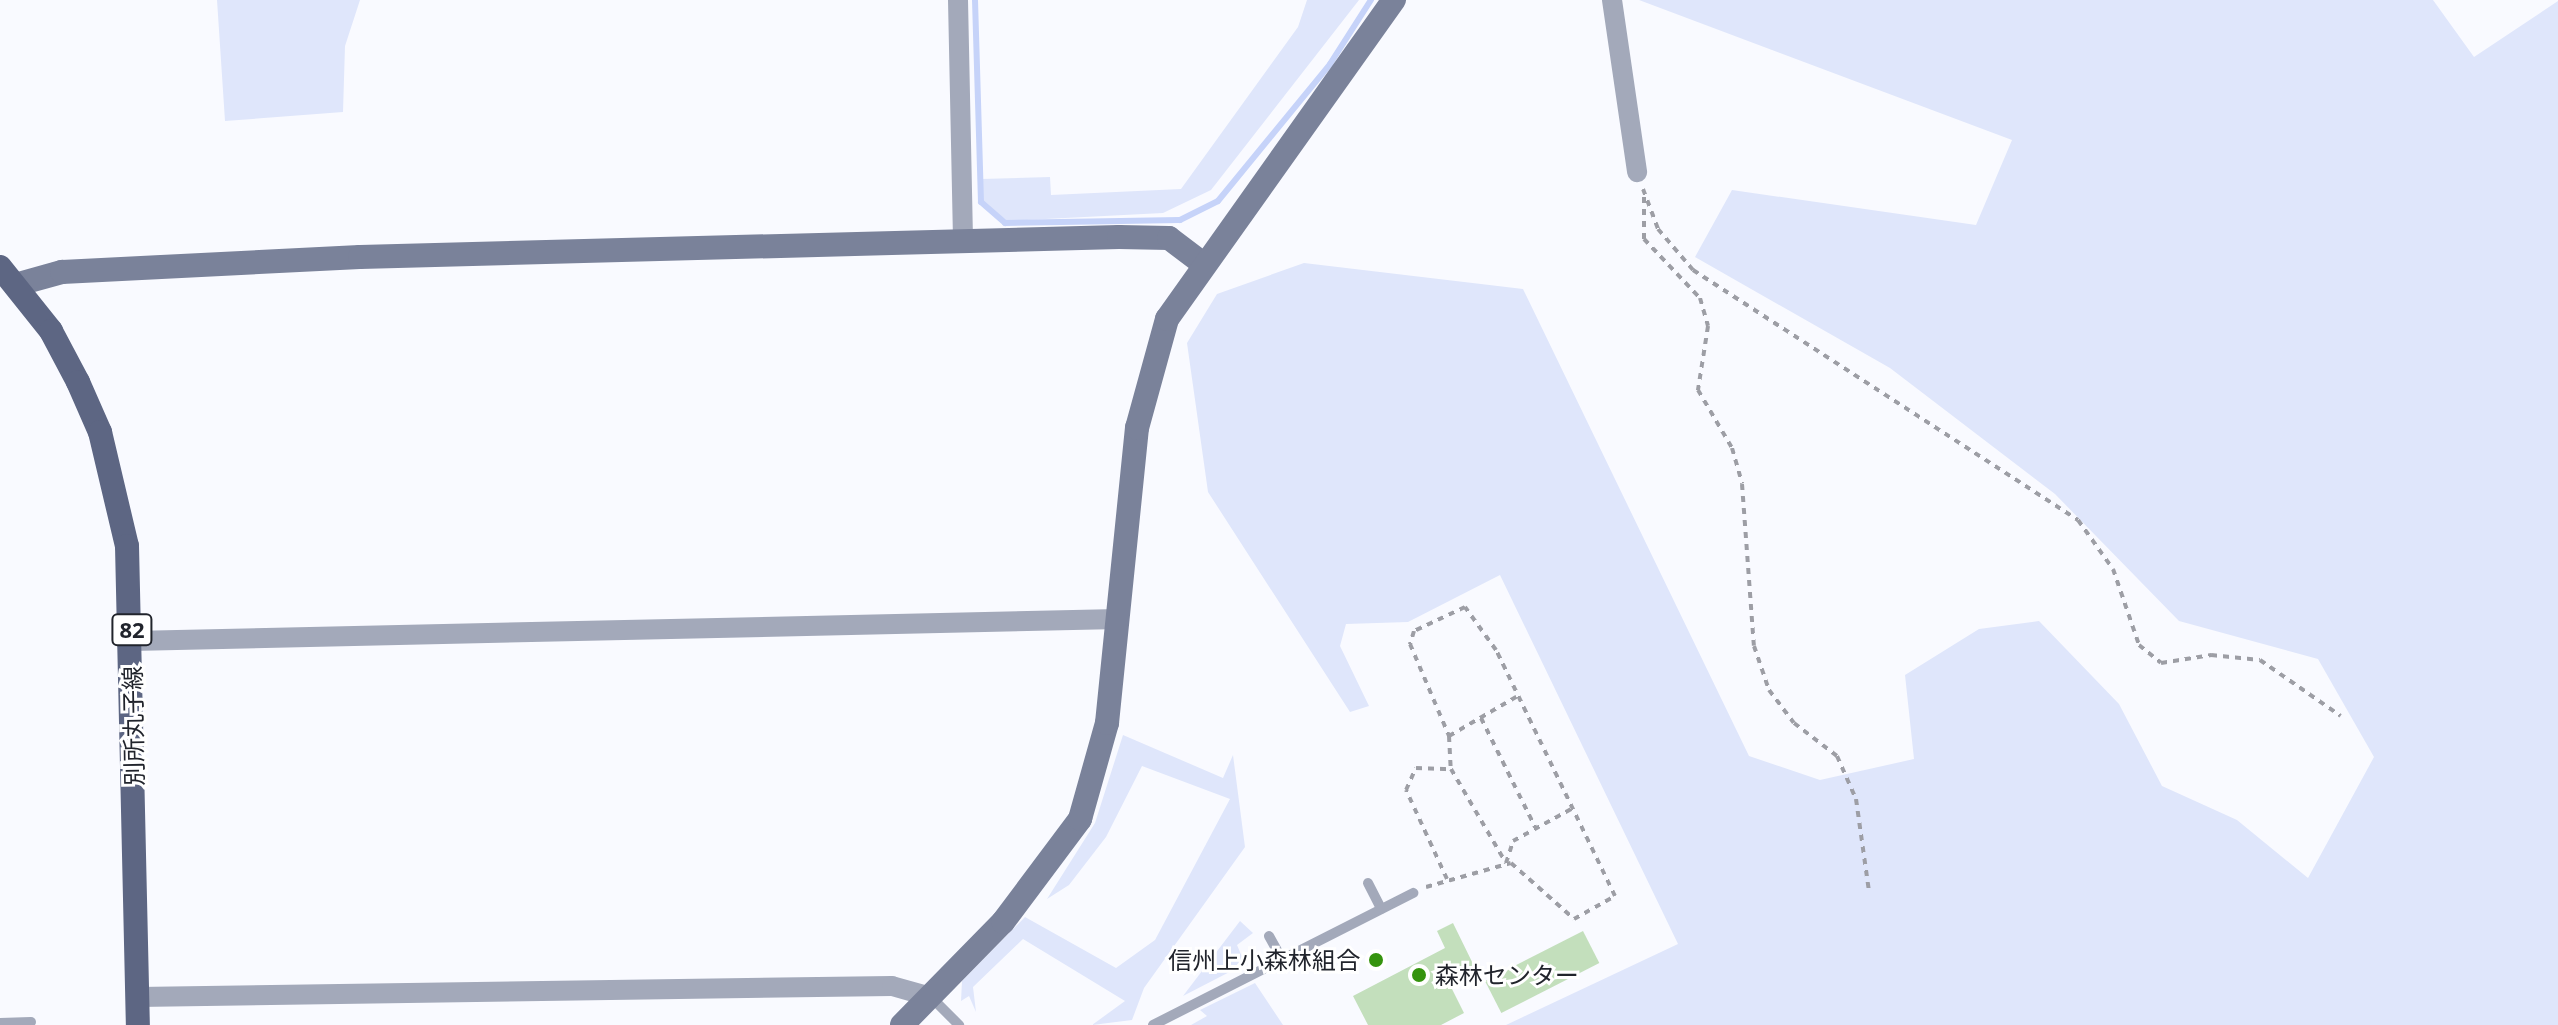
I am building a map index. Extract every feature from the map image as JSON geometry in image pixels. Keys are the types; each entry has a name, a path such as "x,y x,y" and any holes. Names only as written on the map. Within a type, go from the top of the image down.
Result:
{"main road":[{"name":"別所丸子線","path":"8,276 51,331 100,432 127,546 132,641 138,1025"}],"street":[{"path":"958,0 963,242"},
{"path":"902,1025 1003,922 1080,819 1097,778 1149,369 1167,319 1202,263 1394,0"},
{"path":"1612,0 1640,181"},
{"path":"8,276 344,258 1169,238 1202,263"},
{"path":"132,641 1119,619"},
{"path":"138,997 892,986 931,997"}],"lane":[{"path":"1368,883 1381,909"},
{"path":"1153,1025 1413,893"},
{"path":"1269,936 1282,959"},
{"path":"931,997 959,1025"},
{"path":"0,1023 31,1022"}],"path":[{"path":"1640,181 1658,229 1693,270 2078,520 2113,569 2139,645 2161,663 2211,655 2260,660 2341,716"},
{"path":"1640,181 1644,239 1700,298 1708,326 1698,390 1732,448 1742,484 1745,586 1764,675 1794,723 1837,756 1856,799 1869,892"},
{"path":"1465,607 1517,697 1615,896 1574,919 1506,863 1451,769 1449,736 1410,644 1414,631 1465,607"},
{"path":"1449,736 1517,697"},
{"path":"1481,718 1535,827"},
{"path":"1447,879 1406,790 1416,768 1451,769"},
{"path":"1506,863 1513,841 1573,808"},
{"path":"1413,893 1447,879 1506,863"}],"shaded area":[{"path":"217,0 360,0 345,46 343,112 225,121"},
{"path":"1307,0 1359,0 1211,190 1163,213 1007,221 983,201 981,179 1050,177 1051,195 1181,189 1298,27"},
{"path":"1639,0 2433,0 2474,57 2558,1 2558,1025 1506,1025 1678,944 1500,575 1408,622 1346,624 1340,646 1369,706 1350,712 1208,492 1187,343 1217,294 1304,263 1523,289 1749,756 1820,780 1914,759 1905,675 1979,629 2039,621 2119,704 2162,786 2237,820 2308,878 2374,757 2318,659 2179,621 2055,494 1890,368 1695,257 1732,190 1976,225 2012,140"},
{"path":"1123,735 1223,778 1233,755 1245,847 1144,988 1132,1020 1092,1025 1125,1001 1023,939 973,987 976,1012 969,996 961,1001 962,981 1025,917 1116,968 1155,940 1230,799 1142,766 1106,837 1069,885 1047,899 1095,823"},
{"path":"1240,921 1253,933 1237,945 1245,964 1183,996"},
{"path":"1255,983 1283,1025 1191,1025 1207,1016 1200,1010"}],"building":[{"name":"森林センター","path":"1453,923 1476,970 1449,983 1464,1013 1441,1025 1368,1025 1353,996 1445,948 1437,931"},
{"path":"1583,931 1599,963 1501,1013 1485,981"}],"waterway":[{"path":"975,0 981,202 1005,223 1180,220 1218,201 1330,64 1371,0"}],"place":[{"name":"信州上小森林組合","path":"1376,960"},
{"name":"森林センター","path":"1419,975"}]}
